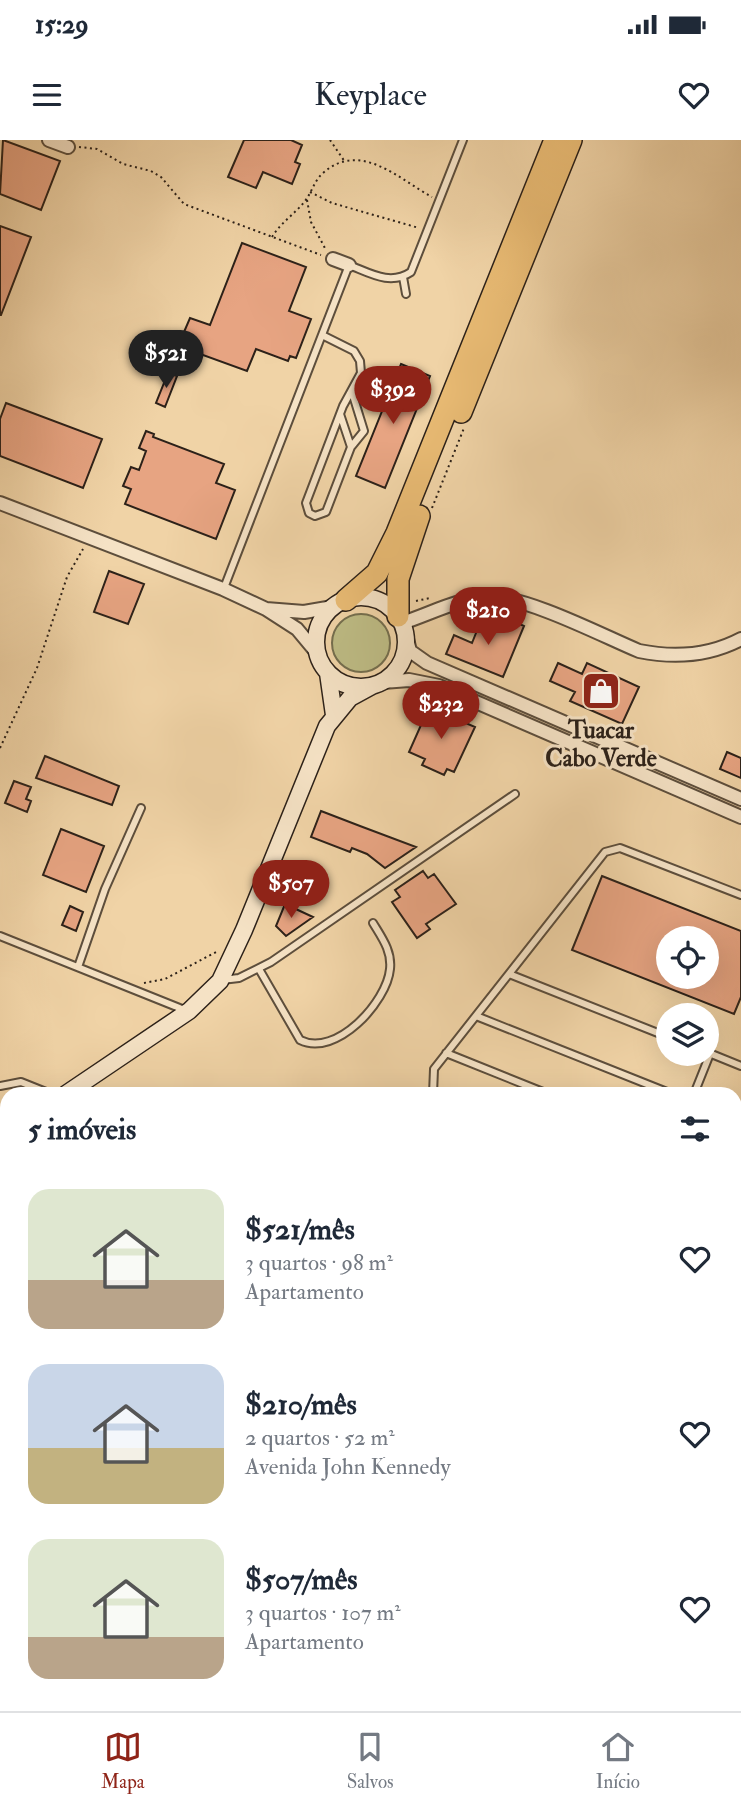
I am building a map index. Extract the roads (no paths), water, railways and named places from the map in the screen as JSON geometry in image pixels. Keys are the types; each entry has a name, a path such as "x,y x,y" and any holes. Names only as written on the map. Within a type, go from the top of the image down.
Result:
{"highway":[{"path":"339,603 377,572 397,533 555,140"},
{"path":"402,625 398,579 409,541 571,140"}],"street":[{"path":"49,140 68,147"},
{"path":"333,259 349,265"},
{"path":"0,503 223,589 267,609 297,629 317,653 328,673 334,715"},
{"path":"402,625 459,603 491,597 522,603 639,651 696,654 741,639"},
{"path":"267,609 304,612 339,603 374,599 402,625 410,651 427,663 741,799"},
{"path":"317,653 318,628 339,603"},
{"path":"76,1087 189,1011 220,981 334,715 350,698 377,684 402,662 402,625"},
{"path":"328,673 348,685 410,680 439,687 741,817"}],"lane":[{"path":"223,589 349,265 385,279 403,277 411,272 463,140"},
{"path":"403,277 406,294"},
{"path":"322,335 345,345 358,355 361,373 340,414 306,503 312,515 320,516 326,512 351,447 365,430 352,392"},
{"path":"340,414 351,447"},
{"path":"220,981 239,978 259,969 515,793"},
{"path":"78,967 104,889 141,808"},
{"path":"432,1087 431,1075 446,1053 610,850 620,848 741,895"},
{"path":"259,969 300,1040 315,1044 344,1035 354,1028 384,989 390,972 389,950 373,923"},
{"path":"0,936 189,1011"},
{"path":"509,974 656,1032"},
{"path":"476,1016 654,1087"},
{"path":"446,1053 531,1087"},
{"path":"719,1057 741,1066"},
{"path":"696,1087 704,1066"},
{"path":"0,1086 21,1082 34,1087"}],"place":[{"name":"Tuacar Cabo Verde","path":"601,691"}]}
